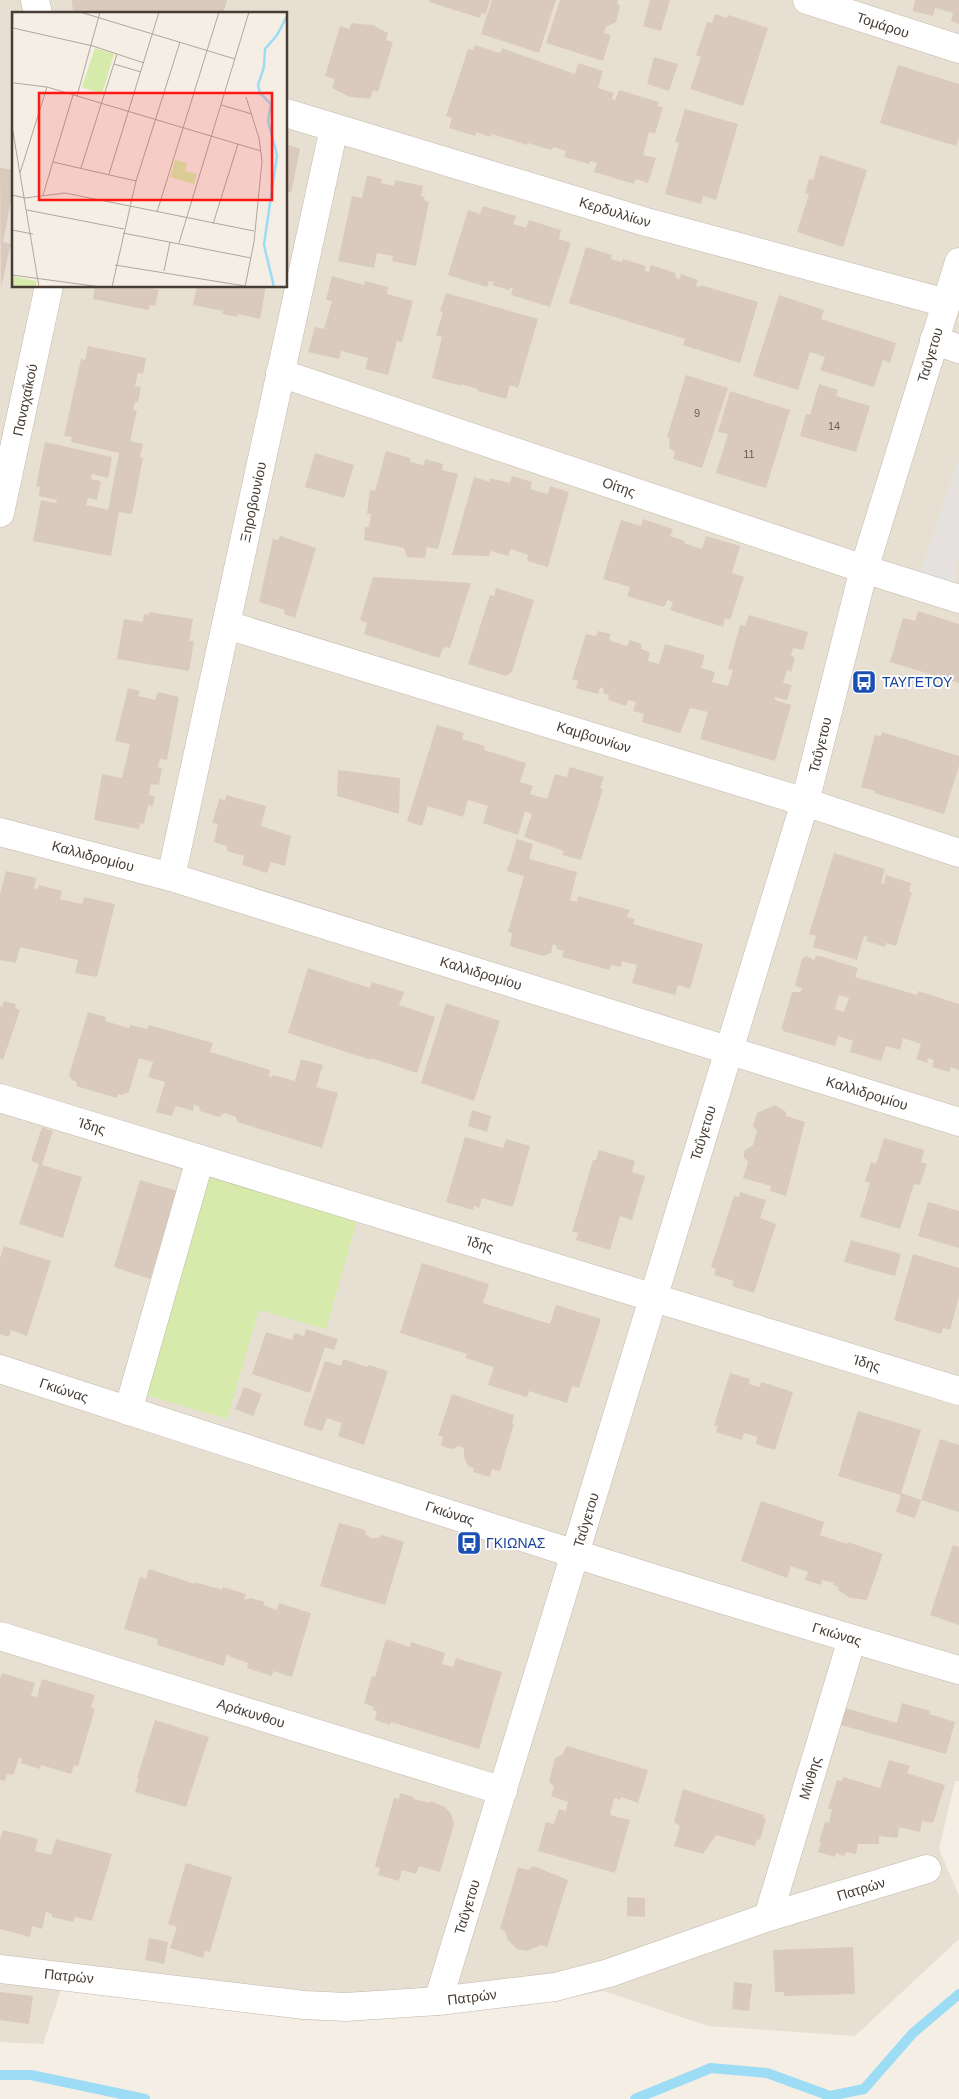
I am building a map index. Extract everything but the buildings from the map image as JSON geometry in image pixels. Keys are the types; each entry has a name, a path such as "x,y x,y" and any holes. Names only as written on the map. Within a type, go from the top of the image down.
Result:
{"street":[{"name":"Τομάρου","path":"807,0 959,49"},
{"name":"Κερδυλλίων","path":"288,114 646,222 946,303"},
{"name":"Ξηροβουνίου","path":"171,877 334,128"},
{"name":"Ταΰγετου","path":"438,2001 805,802 864,569 946,344 946,303 959,262"},
{"name":"Παναχαΐκού","path":"0,513 49,288"},
{"name":"Οίτης","path":"280,372 864,569 959,599"},
{"name":"Καμβουνίων","path":"227,625 805,802 959,854"},
{"name":"Καλλιδρομίου","path":"0,832 171,877 959,1122"},
{"name":"Ίδης","path":"0,1098 959,1391"},
{"path":"128,1411 200,1159"},
{"name":"Γκιώνας","path":"0,1370 576,1554 959,1670"},
{"name":"Αράκυνθου","path":"0,1636 503,1791"},
{"name":"Μίνθης","path":"768,1917 852,1639"},
{"name":"Πατρών","path":"0,1969 304,2005 346,2007 438,2001 555,1987 609,1973 768,1917 927,1869"}],"shaded area":[{"path":"0,0 959,0 959,1781 955,1781 939,1849 959,1896 959,1939 855,2036 708,2026 604,1991 523,2006 316,2021 61,1990 43,2044 0,2042"},
{"path":"959,457 959,556 955,565 956,581 959,585 918,580"}],"green space":[{"path":"205,1176 357,1221 326,1329 259,1310 227,1419 142,1394"}],"waterway":[{"path":"635,2099 711,2068 767,2073 830,2096 864,2089 913,2033 959,1994"},
{"path":"0,2075 31,2075 145,2099"}],"place":[{"name":"ΤΑΥΓΕΤΟΥ","path":"864,682"},
{"name":"ΓΚΙΩΝΑΣ","path":"469,1543"}]}
